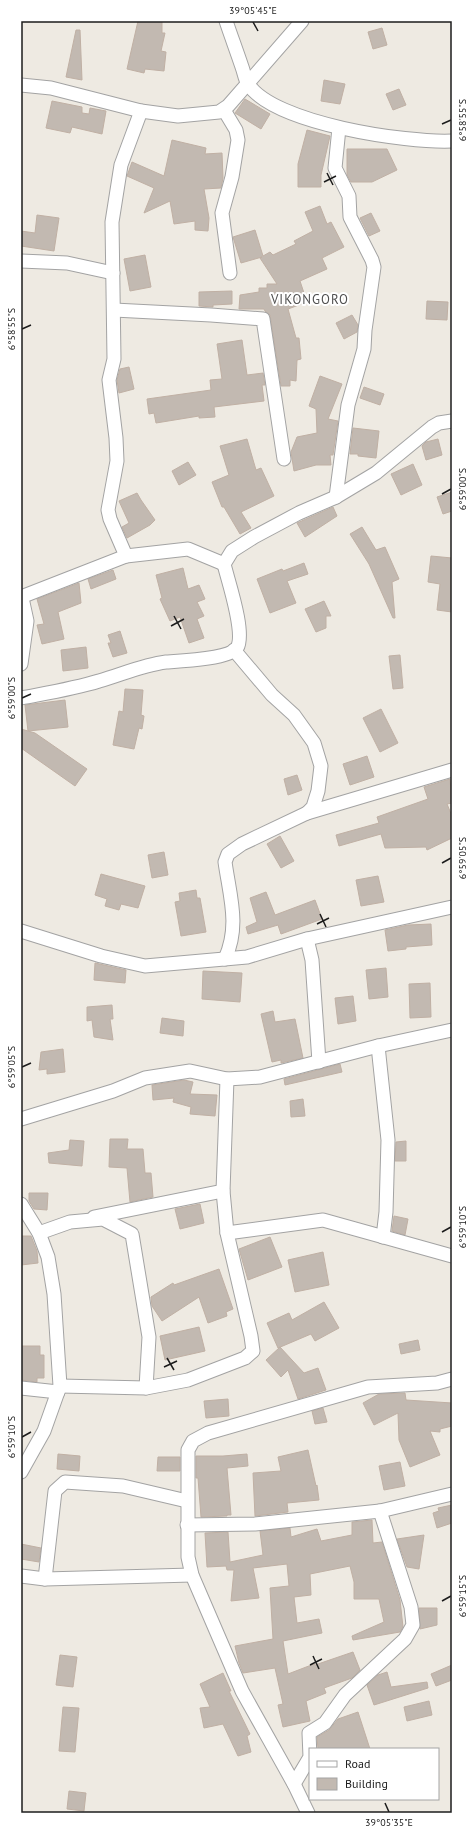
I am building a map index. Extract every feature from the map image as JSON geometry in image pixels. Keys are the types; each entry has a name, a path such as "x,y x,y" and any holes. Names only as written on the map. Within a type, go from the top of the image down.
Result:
{"street":[{"path":"226,21 248,84 263,98 281,108 313,121 339,128 430,142 452,141"},
{"path":"21,85 51,88 141,111 178,116 219,112 224,110 248,84 290,33 302,21"},
{"path":"224,110 236,130 238,140 232,177 222,213 230,273"},
{"path":"126,556 110,519 108,510 117,461 116,438 109,380 114,362 112,222 122,165 141,111"},
{"path":"336,497 348,405 364,349 365,330 374,267 372,260 350,217 349,196 335,168 339,128"},
{"path":"21,260 67,263 113,273"},
{"path":"114,310 263,319 284,459"},
{"path":"21,698 98,682 155,664 215,657 234,650 238,646 239,622 224,564 232,552 254,536 299,513 336,497 376,473 432,427 439,423 452,421"},
{"path":"21,664 27,621 22,598 126,556 188,549 224,564"},
{"path":"234,650 272,695 294,715 314,743 321,766 318,791 313,807 307,813"},
{"path":"225,959 230,948 234,923 225,862 228,854 242,844 307,813 452,770"},
{"path":"21,931 101,956 145,966 248,957 307,939 452,907"},
{"path":"307,939 312,960 319,1062"},
{"path":"21,1119 114,1091 145,1078 190,1071 227,1079 260,1077 378,1046 452,1030"},
{"path":"378,1046 388,1140 386,1212 383,1237"},
{"path":"21,1388 146,1388 188,1380 246,1358 253,1351 251,1336 227,1233 223,1191 227,1079"},
{"path":"39,1233 70,1222 223,1191"},
{"path":"21,1204 39,1233 48,1257 54,1294 59,1389 44,1431 21,1472"},
{"path":"70,1222 103,1219 132,1234 148,1337 146,1388"},
{"path":"227,1233 323,1220 452,1256"},
{"path":"308,1813 294,1784 242,1691 192,1575 188,1557 188,1450 193,1441 208,1433 368,1387 437,1383 452,1380"},
{"path":"45,1579 55,1491 64,1482 123,1486 187,1500"},
{"path":"187,1525 255,1524 380,1511 452,1494"},
{"path":"310,1748 309,1733 325,1723 345,1695 405,1639 413,1625 411,1607 380,1511"},
{"path":"21,1576 45,1579 192,1575"},
{"path":"294,1784 309,1759"}],"building":[{"path":"138,21 162,21 162,33 165,33 161,51 166,52 164,71 145,69 144,73 127,69"},
{"path":"382,28 387,45 373,49 368,32"},
{"path":"76,30 80,30 82,80 66,77"},
{"path":"324,80 345,84 340,104 321,101"},
{"path":"399,89 406,105 393,110 386,94"},
{"path":"245,99 270,114 261,129 235,113"},
{"path":"52,101 82,107 82,113 89,114 90,108 106,111 102,134 72,127 70,133 46,128"},
{"path":"307,130 330,136 321,175 321,187 298,187 298,164"},
{"path":"172,140 206,148 205,154 222,153 223,178 221,188 204,189 209,218 208,231 195,230 195,221 174,224 170,201 144,213 154,188 127,176 132,162 164,176"},
{"path":"347,149 387,149 397,170 372,182 351,182 347,175"},
{"path":"320,206 327,224 331,222 344,247 322,258 327,269 300,281 307,302 288,309 296,338 299,338 301,359 297,360 296,381 290,380 290,386 281,386 270,315 264,309 239,309 240,295 259,292 259,288 267,288 267,284 277,284 260,258 262,257 241,263 233,237 255,230 263,256 270,252 273,255 296,244 294,241 313,231 305,212"},
{"path":"371,213 380,231 369,236 360,218"},
{"path":"37,215 59,218 54,251 21,246 21,231 35,233"},
{"path":"145,255 151,287 130,291 124,259"},
{"path":"232,291 232,304 213,305 213,307 199,306 199,292"},
{"path":"427,301 448,302 447,320 426,319"},
{"path":"352,315 358,325 357,332 344,339 336,323"},
{"path":"242,340 247,375 263,373 265,385 262,385 264,401 214,407 215,417 199,418 199,416 156,423 154,413 149,414 147,399 211,390 210,380 222,379 217,344"},
{"path":"129,367 134,389 119,393 117,380 120,369"},
{"path":"320,376 342,384 328,419 338,421 333,455 330,455 331,465 316,465 294,471 291,452 297,437 317,433 316,409 309,406"},
{"path":"364,387 384,394 380,405 360,398"},
{"path":"353,428 379,431 376,458 358,456 358,454 350,454"},
{"path":"247,439 256,470 261,468 274,496 241,512 251,528 240,534 224,507 222,507 212,482 229,475 220,446"},
{"path":"438,439 442,455 426,460 422,446 426,442"},
{"path":"188,462 196,475 179,485 172,471"},
{"path":"413,464 422,485 401,495 391,474"},
{"path":"452,492 452,511 443,514 437,497"},
{"path":"137,493 155,520 150,525 127,538 122,527 129,523 119,501"},
{"path":"333,507 337,516 305,537 297,523"},
{"path":"362,527 376,550 385,547 399,579 392,582 395,618 393,618 369,564 350,534"},
{"path":"431,556 452,558 452,612 437,610 440,584 428,582"},
{"path":"304,563 308,574 287,581 296,603 270,613 257,579 282,569 283,571"},
{"path":"183,568 188,589 199,585 205,599 197,602 204,616 197,619 204,638 189,643 180,617 170,621 160,599 162,598 156,575"},
{"path":"113,570 116,579 91,589 88,579"},
{"path":"79,583 81,603 58,612 64,639 42,644 37,625 44,624 37,599"},
{"path":"324,601 331,616 326,616 326,628 316,632 305,609"},
{"path":"120,631 127,653 113,657 108,643 111,643 108,635"},
{"path":"86,647 88,668 63,671 61,650"},
{"path":"400,655 403,688 393,689 389,656"},
{"path":"125,689 143,690 141,715 144,716 142,729 139,728 134,749 113,745 119,711 123,712"},
{"path":"65,700 68,727 28,731 25,705"},
{"path":"381,709 398,743 380,752 363,718"},
{"path":"21,729 35,733 87,769 75,786 21,748"},
{"path":"367,756 374,777 350,785 343,764"},
{"path":"297,775 302,790 288,795 284,779"},
{"path":"450,779 452,803 447,804 452,816 452,838 427,850 426,847 385,848 381,834 339,846 336,835 379,823 377,817 428,799 424,787"},
{"path":"280,836 294,861 281,868 267,844"},
{"path":"164,852 168,875 152,878 148,855"},
{"path":"101,874 145,886 138,908 121,904 119,910 105,906 107,899 95,895"},
{"path":"378,876 384,902 361,906 356,880"},
{"path":"196,890 197,898 200,898 206,932 181,936 175,902 180,901 179,893"},
{"path":"266,892 275,915 315,900 322,919 281,934 278,925 248,934 246,927 257,922 250,898"},
{"path":"431,924 432,945 406,947 406,949 388,951 385,930 408,925"},
{"path":"95,963 126,970 125,983 94,980"},
{"path":"386,968 388,997 369,999 366,970"},
{"path":"203,971 242,973 240,1002 202,999"},
{"path":"430,983 431,1017 410,1018 409,984"},
{"path":"353,996 356,1021 338,1024 335,998"},
{"path":"112,1005 113,1019 110,1019 113,1040 94,1037 92,1020 87,1021 87,1007"},
{"path":"273,1011 275,1022 295,1019 303,1058 281,1063 281,1060 272,1062 261,1014"},
{"path":"162,1018 184,1021 183,1036 160,1033"},
{"path":"63,1049 65,1072 47,1074 47,1069 39,1070 41,1052"},
{"path":"340,1064 342,1072 285,1085 284,1079"},
{"path":"184,1080 193,1082 190,1094 217,1095 215,1116 190,1114 191,1107 173,1102 174,1098 153,1100 152,1085"},
{"path":"303,1099 305,1116 291,1117 290,1101"},
{"path":"110,1139 128,1139 127,1149 143,1149 145,1173 151,1173 153,1197 130,1202 127,1168 109,1167"},
{"path":"70,1140 84,1141 82,1166 49,1163 48,1153 69,1150"},
{"path":"406,1141 406,1161 395,1161 396,1142"},
{"path":"29,1193 48,1193 47,1210 34,1209 29,1201"},
{"path":"200,1204 204,1223 180,1229 175,1209"},
{"path":"394,1216 408,1219 405,1235 392,1231"},
{"path":"21,1236 31,1236 37,1251 38,1263 21,1265"},
{"path":"270,1237 282,1267 248,1280 239,1249"},
{"path":"323,1252 329,1285 295,1292 288,1260"},
{"path":"219,1269 233,1309 226,1312 227,1316 208,1323 199,1297 162,1321 152,1306 151,1297 173,1283 174,1285"},
{"path":"324,1302 339,1328 315,1341 311,1334 278,1348 267,1323 289,1313 292,1320"},
{"path":"199,1327 205,1351 165,1360 160,1336"},
{"path":"418,1340 420,1350 401,1354 399,1344"},
{"path":"21,1346 40,1346 40,1355 44,1355 44,1378 37,1378 37,1382 21,1380"},
{"path":"280,1347 304,1373 318,1368 326,1390 298,1399 288,1370 281,1377 266,1360"},
{"path":"405,1393 406,1400 452,1403 452,1426 440,1429 440,1432 430,1431 440,1455 410,1467 399,1440 398,1413 374,1425 363,1403 379,1394"},
{"path":"228,1399 229,1416 206,1418 204,1401"},
{"path":"323,1408 327,1422 315,1424 312,1411"},
{"path":"308,1450 316,1486 317,1485 319,1500 287,1503 288,1512 255,1516 253,1473 281,1471 278,1457"},
{"path":"58,1454 80,1456 79,1471 57,1469"},
{"path":"247,1454 248,1466 227,1468 231,1515 201,1517 198,1478 196,1478 196,1456"},
{"path":"158,1457 180,1457 180,1471 157,1471"},
{"path":"400,1462 405,1486 384,1490 379,1466"},
{"path":"452,1505 452,1523 437,1528 433,1513 439,1511 438,1508"},
{"path":"372,1520 373,1543 382,1542 400,1600 403,1627 400,1632 353,1640 352,1636 384,1622 379,1599 354,1599 354,1582 350,1566 310,1574 311,1595 294,1597 297,1623 319,1619 322,1633 283,1641 288,1674 353,1652 360,1670 352,1678 324,1688 326,1693 306,1701 310,1721 283,1727 278,1705 283,1704 275,1668 243,1673 235,1646 273,1639 270,1588 289,1586 287,1564 253,1568 259,1598 231,1601 234,1570 227,1570 226,1566 207,1567 205,1533 228,1532 230,1562 263,1555 260,1531 290,1528 291,1537 317,1529 321,1541 352,1535 352,1522"},
{"path":"424,1535 419,1569 407,1567 397,1539"},
{"path":"21,1544 41,1548 39,1562 21,1559"},
{"path":"419,1608 437,1608 437,1625 420,1629"},
{"path":"60,1655 77,1657 73,1687 56,1685"},
{"path":"452,1665 452,1680 436,1686 431,1674"},
{"path":"387,1672 391,1687 427,1682 428,1688 374,1705 367,1685 378,1675"},
{"path":"223,1673 231,1691 229,1691 250,1734 247,1736 251,1752 238,1756 223,1724 204,1728 200,1708 210,1707 200,1684"},
{"path":"429,1701 432,1715 407,1721 404,1707"},
{"path":"63,1707 79,1708 75,1752 59,1751"},
{"path":"358,1712 370,1748 318,1748 317,1737 329,1730 338,1719"},
{"path":"69,1791 86,1793 84,1811 67,1809"}],"district":[{"name":"VIKONGORO","path":"310,299"}]}
